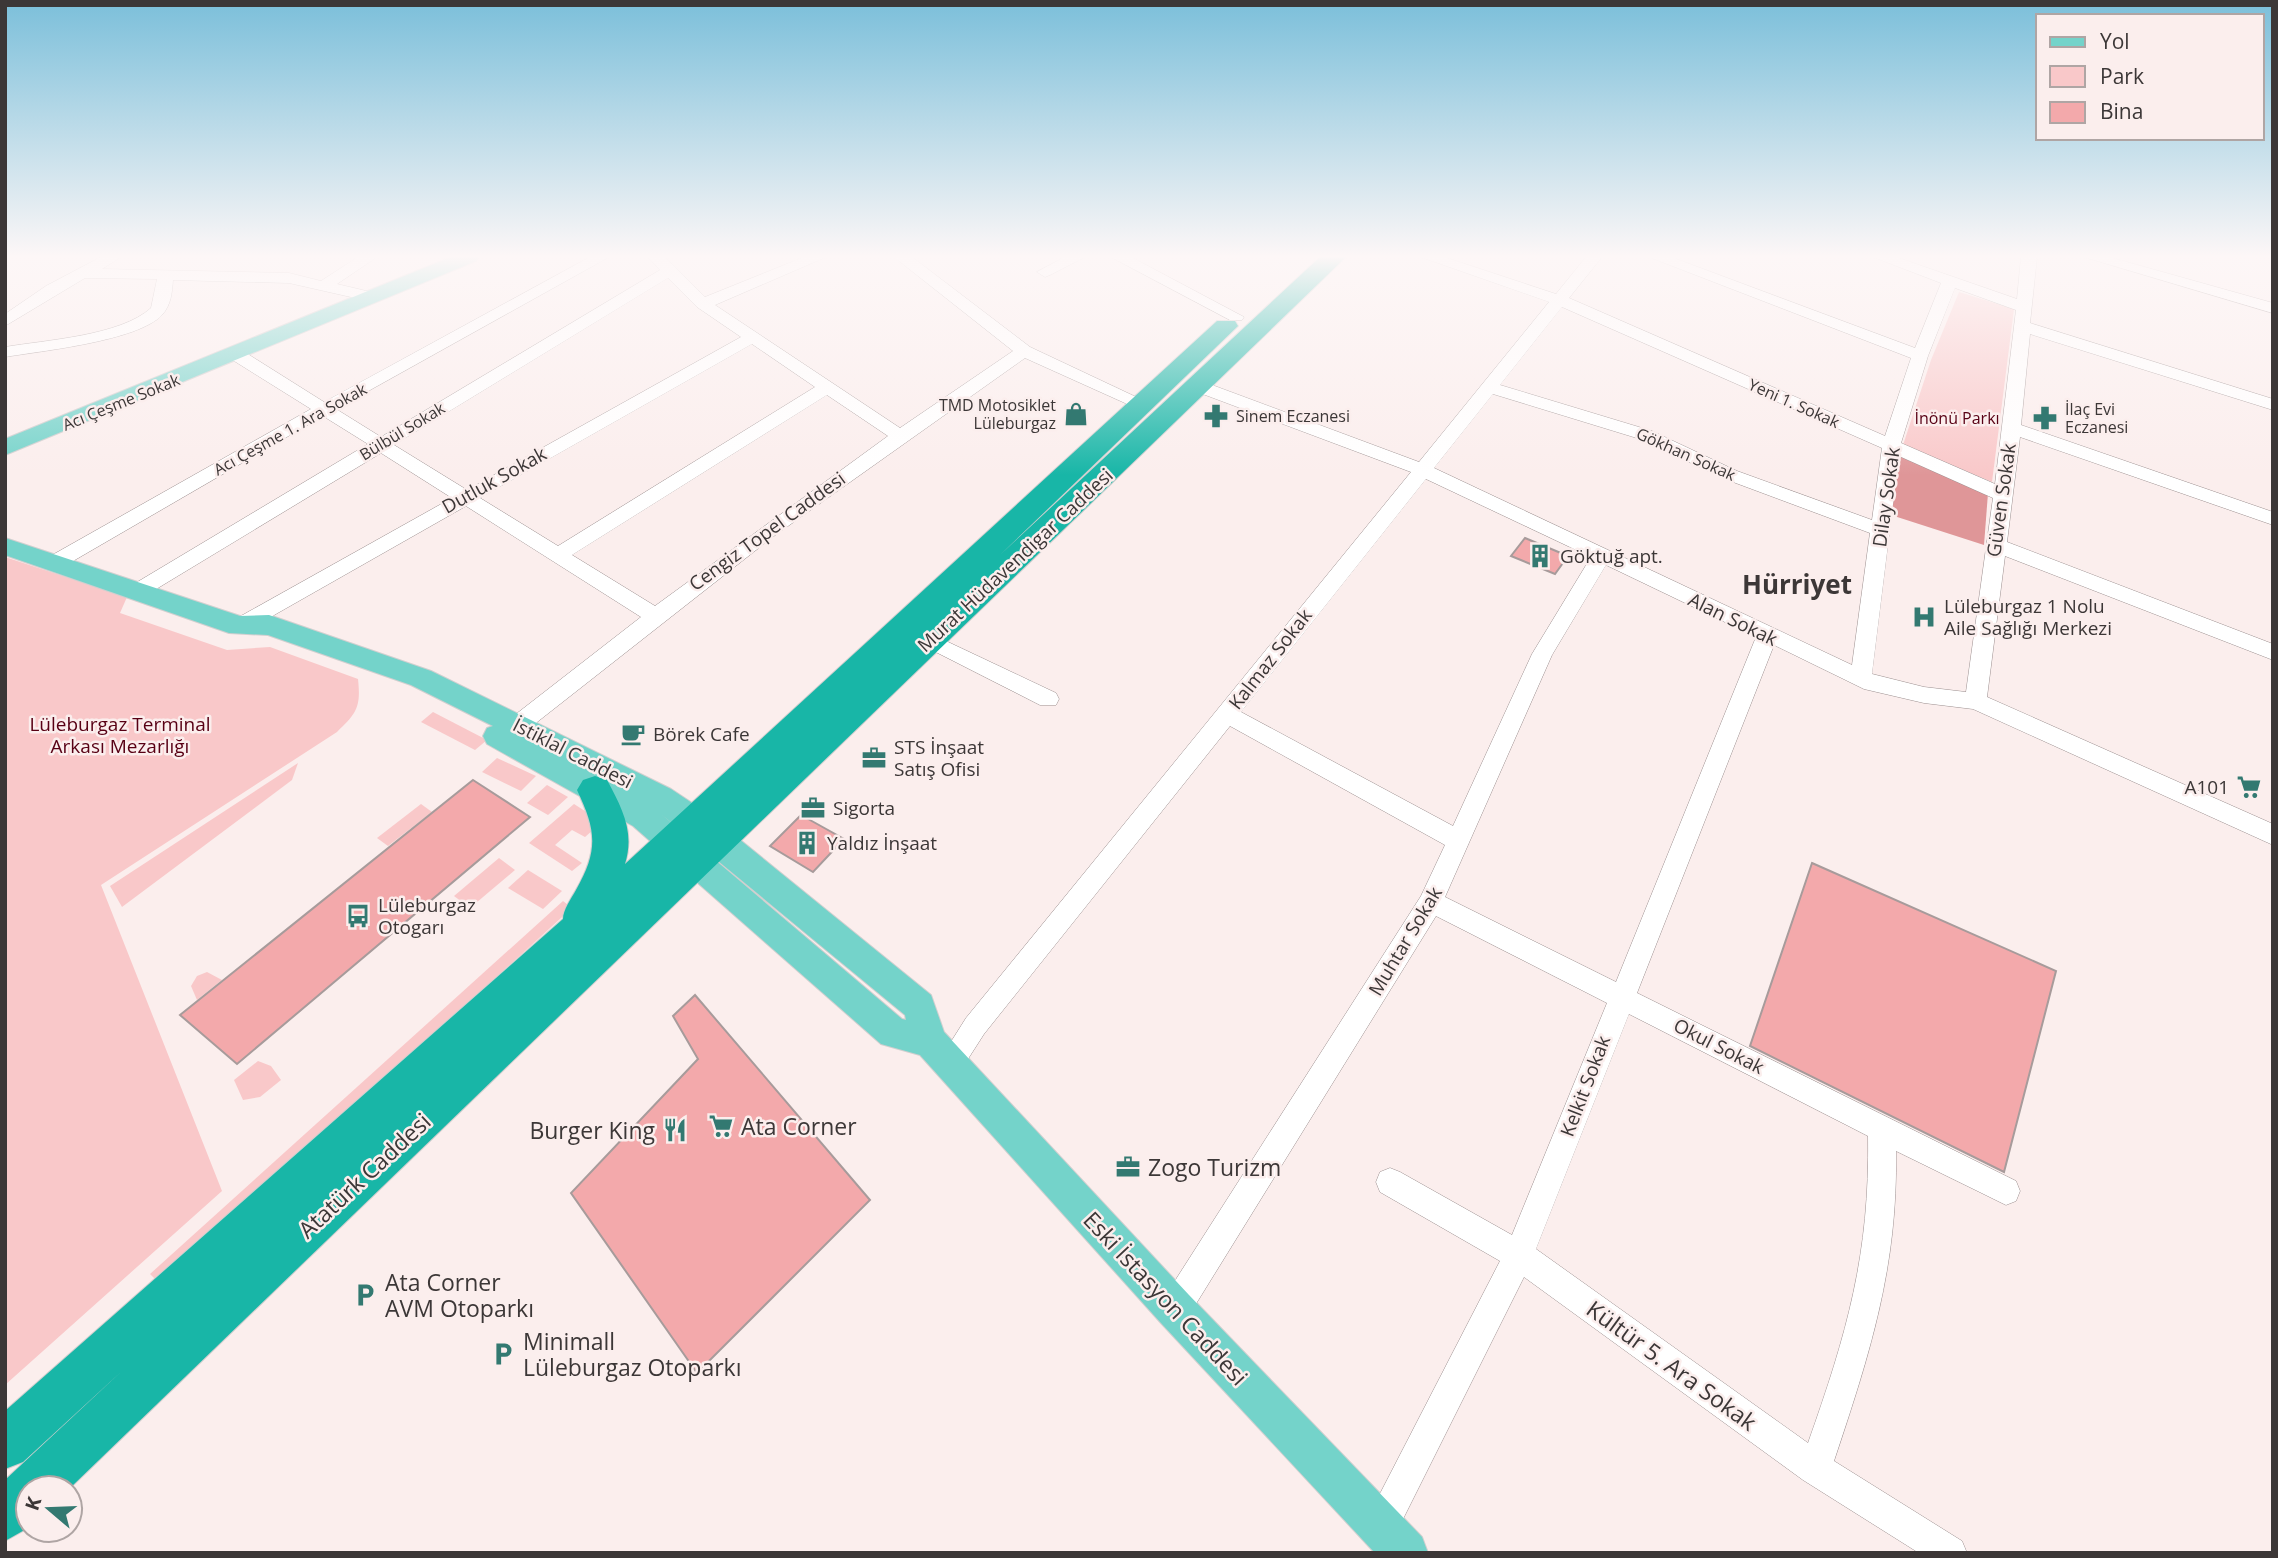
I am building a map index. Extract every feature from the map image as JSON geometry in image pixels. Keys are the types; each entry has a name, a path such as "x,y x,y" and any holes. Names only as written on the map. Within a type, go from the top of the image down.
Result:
{"highway":[{"name":"Murat Hüdavendigar Caddesi","path":"696,841 1142,404 1222,330"},
{"name":"Murat Hüdavendigar Caddesi","path":"696,841 929,640 1257,330"},
{"path":"569,937 596,888 610,845 611,827 595,790"},
{"name":"Atatürk Caddesi","path":"5,1444 569,937 696,841"},
{"name":"Atatürk Caddesi","path":"47,1474 696,841"}],"main road":[{"name":"Acı Çeşme Sokak","path":"5,448 297,330"},
{"name":"İstiklal Caddesi","path":"5,546 239,626 254,639 414,684 519,724 660,797 696,841"},
{"name":"İstiklal Caddesi","path":"414,684 595,790 696,841"},
{"path":"696,841 892,1033 940,1053"},
{"name":"Eski İstasyon Caddesi","path":"940,1053 1175,1309 1393,1540"}],"street":[{"path":"5,352 120,330"},
{"name":"Acı Çeşme 1. Ara Sokak","path":"54,563 468,330"},
{"name":"Bülbül Sokak","path":"136,593 570,330"},
{"path":"739,330 824,389 898,435"},
{"path":"996,330 1024,351 1142,404"},
{"name":"Kalmaz Sokak","path":"940,1053 975,1026 1535,330"},
{"name":"Yeni 1. Sokak","path":"1628,330 2001,494"},
{"path":"1850,330 1920,356"},
{"name":"Dilay Sokak","path":"1861,678 1892,446 1931,330"},
{"name":"Güven Sokak","path":"1976,701 2001,494 2012,428 2022,330"},
{"path":"2034,330 2273,405"},
{"name":"Dutluk Sokak","path":"239,626 751,338"},
{"name":"Cengiz Topel Caddesi","path":"519,724 654,615 898,435 1024,351"},
{"path":"237,355 654,615"},
{"name":"Alan Sokak","path":"1198,386 1421,470 1767,636 1861,678 1924,695 1976,701 2273,835"},
{"name":"Gökhan Sokak","path":"1488,387 1646,435 1731,475 1881,530"},
{"path":"558,555 824,389"},
{"path":"2012,428 2273,519"},
{"path":"1995,545 2273,652"},
{"name":"Muhtar Sokak","path":"1175,1309 1431,902 1542,654 1602,555"},
{"name":"Kelkit Sokak","path":"1393,1540 1519,1255 1620,996 1767,636"},
{"path":"929,640 1048,699"},
{"path":"1227,714 1459,841"},
{"name":"Okul Sokak","path":"1431,902 2006,1191"},
{"path":"1815,1468 1850,1367 1877,1258 1883,1183 1882,1127"},
{"name":"Kültür 5. Ara Sokak","path":"1390,1182 1519,1255 1815,1468 1950,1553"}],"green space":[{"name":"İnönü Parkı","path":"1943,330 2011,330 1992,482 1903,445"},
{"name":"Lüleburgaz Terminal Arkası Mezarlığı","path":"5,557 127,597 120,613 227,650 270,647 358,679 359,696 353,714 337,732 101,885 222,1191 5,1385"},
{"path":"433,712 487,740 475,750 421,722"},
{"path":"497,758 536,776 521,791 482,772"},
{"path":"298,763 292,780 122,907 110,886"},
{"path":"547,785 568,797 548,815 527,803"},
{"path":"421,804 432,812 388,846 377,838"},
{"path":"574,804 602,822 585,837 572,830 555,845 582,863 572,871 529,843"},
{"path":"499,858 515,870 470,908 454,896"},
{"path":"528,870 562,891 543,909 508,888"},
{"path":"563,901 572,908 160,1284 150,1274"},
{"path":"207,972 222,980 197,1000 191,986 197,976"},
{"path":"258,1061 271,1066 281,1080 260,1097 243,1100 234,1080"}],"shaded area":[{"path":"1900,455 1988,493 1984,545 1891,515"}],"building":[{"name":"Göktuğ apt.","path":"1525,538 1568,556 1555,574 1511,556"},
{"name":"Lüleburgaz Otogarı","path":"473,780 530,817 237,1064 180,1015"},
{"name":"Yaldız İnşaat","path":"801,815 844,839 813,872 770,846"},
{"path":"1812,863 2056,971 2004,1172 1750,1046"},
{"name":"Ata Corner","path":"695,995 870,1200 697,1373 571,1193 698,1059 673,1016"}],"place":[{"name":"TMD Motosiklet Lüleburgaz","path":"1076,414"},
{"name":"Sinem Eczanesi","path":"1216,416"},
{"name":"İlaç Evi Eczanesi","path":"2045,418"},
{"name":"Göktuğ apt.","path":"1540,556"},
{"name":"Lüleburgaz 1 Nolu Aile Sağlığı Merkezi","path":"1924,617"},
{"name":"Börek Cafe","path":"633,734"},
{"name":"STS İnşaat Satış Ofisi","path":"874,758"},
{"name":"A101","path":"2249,787"},
{"name":"Sigorta","path":"813,808"},
{"name":"Yaldız İnşaat","path":"807,843"},
{"name":"Lüleburgaz Otogarı","path":"358,916"},
{"name":"Ata Corner","path":"721,1126"},
{"name":"Burger King","path":"675,1130"},
{"name":"Zogo Turizm","path":"1128,1167"},
{"name":"Ata Corner AVM Otoparkı","path":"365,1295"},
{"name":"Minimall Lüleburgaz Otoparkı","path":"503,1354"}],"district":[{"name":"Hürriyet","path":"1797,584"}]}
